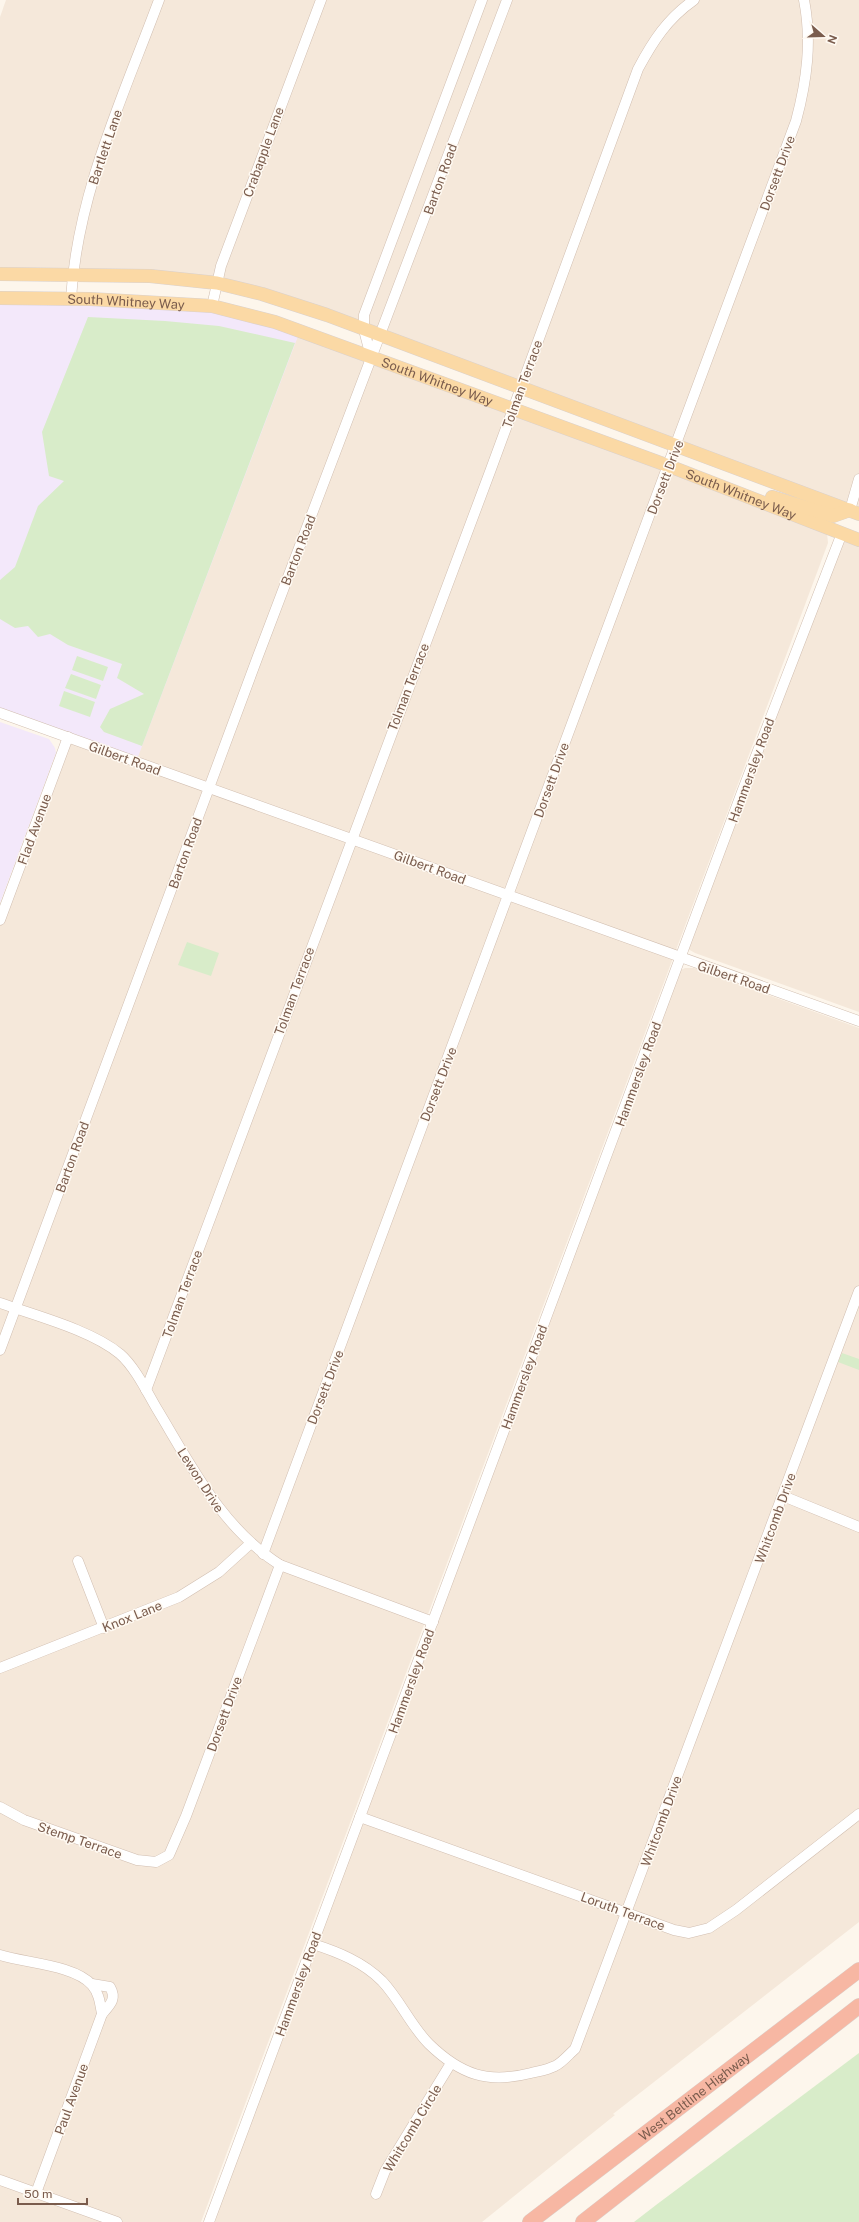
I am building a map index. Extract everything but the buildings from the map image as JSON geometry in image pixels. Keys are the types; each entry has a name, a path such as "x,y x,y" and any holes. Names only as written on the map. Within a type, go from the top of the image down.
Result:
{"highway":[{"name":"West Beltline Highway","path":"530,2222 857,1971"},
{"path":"583,2222 859,2006"}],"main road":[{"name":"South Whitney Way","path":"0,274 72,277 150,276 217,283 293,303 854,512"},
{"name":"South Whitney Way","path":"0,298 71,299 212,306 274,322 669,466 859,540"},
{"path":"720,486 747,489 828,515 854,512"}],"street":[{"name":"Bartlett Lane","path":"71,299 72,277 85,209 95,174 159,0"},
{"name":"Crabapple Lane","path":"212,306 221,266 321,0"},
{"name":"Barton Road","path":"371,357 364,330 364,316 482,0"},
{"name":"Barton Road","path":"0,1350 208,788 507,0"},
{"name":"Tolman Terrace","path":"146,1390 638,69 655,38 680,10 694,0"},
{"name":"Dorsett Drive","path":"263,1554 677,446 796,121 805,87 808,50 808,20 804,0"},
{"path":"854,512 859,479"},
{"name":"Hammersley Road","path":"209,2222 802,634 842,533"},
{"name":"Gilbert Road","path":"0,713 859,1021"},
{"name":"Flad Avenue","path":"0,920 68,738"},
{"name":"Whitcomb Drive","path":"313,1944 339,1953 358,1962 381,1980 428,2043 450,2063 474,2074 497,2079 519,2076 555,2066 575,2048 627,1913 859,1291"},
{"name":"Lewon Drive","path":"0,1303 92,1337 120,1354 146,1390 216,1505 263,1554 280,1565 433,1622"},
{"path":"783,1496 859,1527"},
{"name":"Knox Lane","path":"0,1668 179,1597 218,1572 251,1543"},
{"path":"78,1561 104,1628"},
{"name":"Dorsett Drive","path":"163,1859 169,1855 186,1816 280,1565"},
{"name":"Stemp Terrace","path":"0,1807 24,1820 137,1860 156,1862 163,1859"},
{"name":"Loruth Terrace","path":"360,1817 674,1930 689,1933 709,1928 736,1910 859,1814"},
{"name":"Paul Avenue","path":"0,1955 62,1969 80,1976 92,1984 110,1987 113,1992 111,2004 101,2009 36,2192"},
{"path":"92,1984 99,1997 101,2009"},
{"name":"Whitcomb Circle","path":"376,2194 385,2171 450,2063"},
{"path":"0,2180 117,2222"}],"shaded area":[{"path":"6,0 859,0 859,509 265,291 0,270 0,17"},
{"path":"0,298 212,306 300,331 136,762 0,713"},
{"path":"299,335 791,518 827,533 828,543 201,2222 0,2222 0,920 68,737"},
{"path":"845,541 859,546 859,1012 695,953 688,949 688,945 842,542"},
{"path":"0,722 49,739 55,748 56,753 0,903"},
{"path":"685,968 694,968 859,1028 859,1922 613,2114 615,2115 482,2222 215,2222 681,970"}],"green space":[{"path":"88,317 165,321 219,326 295,343 142,746 104,732 100,727 110,709 144,694 117,678 122,664 68,645 50,634 38,637 28,626 15,628 0,619 0,580 15,567 38,506 64,481 49,476 42,432"},
{"path":"77,656 108,667 103,681 72,670"},
{"path":"71,674 101,685 96,699 65,688"},
{"path":"64,691 95,702 90,717 59,706"},
{"path":"187,942 219,953 211,976 178,965"},
{"path":"842,1353 859,1359 859,1370 838,1362"},
{"path":"859,2053 859,2222 634,2222 656,2205"}]}
